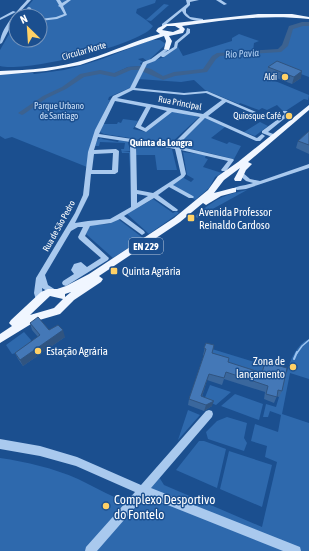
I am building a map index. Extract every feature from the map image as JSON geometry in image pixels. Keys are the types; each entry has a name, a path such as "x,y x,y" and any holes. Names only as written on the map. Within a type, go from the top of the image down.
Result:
{"main road":[{"path":"164,31 180,28 202,20 252,16 296,16 309,18"},
{"path":"164,31 193,24 242,18 263,18 300,23"},
{"path":"168,46 180,28"},
{"path":"164,31 169,39 168,46"},
{"name":"Circular Norte","path":"0,71 39,70 69,65 96,58 150,38 164,31"},
{"name":"Circular Norte","path":"0,71 41,68 80,60 146,37 156,32 164,31"},
{"path":"150,38 163,40 168,46"},
{"name":"EN 229","path":"0,332 21,318 44,294 69,289 92,276 177,220 211,192 222,176 241,164 309,107"},
{"name":"EN 229","path":"0,339 24,322 39,315 54,312 62,307 72,297 176,226 212,198 224,192 237,182 243,168 309,112"},
{"path":"222,176 230,176 237,182 227,190 221,187 222,176"},
{"path":"55,292 63,299 62,307"},
{"path":"38,300 36,306 39,310 47,314"}],"street":[{"path":"18,8 26,0"},
{"path":"0,43 13,18 29,0"},
{"path":"48,19 64,16 65,13 58,0"},
{"path":"60,6 69,0"},
{"path":"164,31 184,9 189,1 197,0"},
{"path":"218,0 225,4"},
{"path":"184,9 184,13 187,17 202,20"},
{"path":"180,12 176,21 180,28"},
{"path":"0,35 8,20"},
{"path":"132,89 145,63 176,47 176,43 188,33 188,29"},
{"path":"163,55 168,46"},
{"path":"114,99 116,96 132,89 184,94 207,92 254,112"},
{"name":"Rua Principal","path":"114,99 204,116 258,140 262,136"},
{"name":"Rua de São Pedro","path":"42,274 78,213 86,195 91,152 96,135 114,99"},
{"path":"175,147 204,116 225,100"},
{"path":"149,106 138,127 146,130 171,110"},
{"path":"274,136 264,132 288,114 285,112"},
{"path":"96,135 175,147 231,160 222,176"},
{"path":"133,140 134,208"},
{"path":"69,229 77,225 110,221 134,208 183,175 175,147"},
{"path":"88,172 115,172 116,151 91,152"},
{"path":"237,182 244,188 258,182 308,168"},
{"path":"237,182 248,180 258,182"},
{"path":"169,185 191,197"},
{"path":"134,191 154,195 175,210"},
{"path":"78,213 81,220 88,223"},
{"path":"120,216 142,233"},
{"path":"66,283 79,274 74,270 76,266 81,265 86,270 106,258 81,237 88,223"},
{"path":"42,274 45,287 55,292"},
{"path":"38,300 39,283 42,274"},
{"path":"90,551 209,414"},
{"path":"0,444 33,449 59,456 296,551"}],"green space":[{"path":"33,0 156,0 155,3 137,9 136,13 153,26 144,33 128,41 81,56 56,61 13,67 0,66 0,50 8,36 8,48 48,48 48,8 26,8"},
{"path":"164,4 169,5 151,21 146,20"},
{"path":"301,24 309,26 309,77 279,66 263,76 309,95 308,100 304,99 284,112 277,105 267,110 262,108 259,110 240,103 239,104 205,90 194,80 181,82 138,79 147,63 164,57 178,47 183,56 232,41 232,38 239,34 259,41 254,43 253,51 279,50 284,48 287,44 290,38 291,29"},
{"name":"Parque Urbano de Santiago","path":"151,40 160,40 166,44 149,60 147,61 143,58 138,59 143,62 140,63 142,66 128,67 113,74 105,72 106,74 111,75 136,68 141,69 132,87 109,97 108,100 110,100 102,117 87,167 12,137 5,139 0,136 0,74 34,74 64,70 102,59"},
{"path":"172,111 199,117 170,144 104,134 100,132 103,124 121,123 123,119 138,121 133,129 146,132"},
{"path":"206,118 225,127 211,138 227,144 229,142 241,146 234,159 179,146 179,144 203,119"},
{"path":"260,122 268,126 255,136 244,132"},
{"path":"101,138 118,142 119,140 128,142 130,151 122,152 130,152 130,169 129,153 122,153 121,149 124,149 125,143 100,142 99,146 95,146 97,140"},
{"path":"140,144 172,149 177,170 157,170 155,155 136,155 137,146"},
{"path":"183,152 206,155 205,158 208,159 203,167 222,173 215,177 209,188 195,200 171,184 182,177 191,182 194,179 187,175"},
{"path":"247,190 197,218 195,216 219,199 230,194"},
{"path":"153,199 173,213 176,211 179,213 149,234 127,214"},
{"path":"118,219 143,238 113,258 86,234 90,225 109,224"},
{"path":"24,332 31,340 30,344 12,354 6,345"},
{"name":"Complexo Desportivo do Fontelo","path":"309,339 309,379 290,373 282,414 309,423 309,551 0,551 0,458 59,472 78,479 127,502 135,504 159,477 164,485 262,527 277,462 265,457 267,446 251,441 255,424 278,432 281,415 270,411 268,417 263,417 266,404 276,407 279,397 260,379 208,358 212,349 287,372 290,362 298,348"},
{"path":"210,385 231,392 216,405 204,400"},
{"path":"235,394 263,404 259,420 221,406"},
{"path":"188,410 200,415 178,440"},
{"path":"227,417 247,423 244,438 247,443 244,451 208,439 206,432 217,421"},
{"path":"199,441 204,441 226,449 217,488 176,470"},
{"path":"229,451 272,465 262,507 220,489"}],"building":[{"path":"277,61 302,71 294,77 268,67"},
{"path":"309,131 309,145 298,141"},
{"path":"38,317 49,330 58,325 63,330 20,360 15,353 40,335 30,323"},
{"path":"206,343 214,345 212,353 229,358 228,362 262,373 265,362 287,368 282,391 278,390 277,397 266,394 268,386 226,372 224,378 209,374 201,396 214,401 206,405 189,399 206,349 204,348"}],"waterway":[{"name":"Rio Pavia","path":"22,113 45,97 64,88 82,75 100,72 115,75 125,70 139,68 149,70 163,78 174,74 205,71 214,58 219,54 279,51 285,46 291,27 309,24"},
{"path":"297,353 309,340"},
{"path":"294,359 297,352"}],"place":[{"name":"Aldi","path":"285,77"},
{"name":"Quiosque Café","path":"289,116"},
{"name":"Avenida Professor Reinaldo Cardoso","path":"191,218"},
{"name":"Quinta Agrária","path":"114,271"},
{"name":"Estação Agrária","path":"38,351"},
{"name":"Zona de lançamento","path":"293,367"},
{"name":"Complexo Desportivo do Fontelo","path":"106,506"}],"district":[{"name":"Quinta da Longra","path":"161,142"}]}
